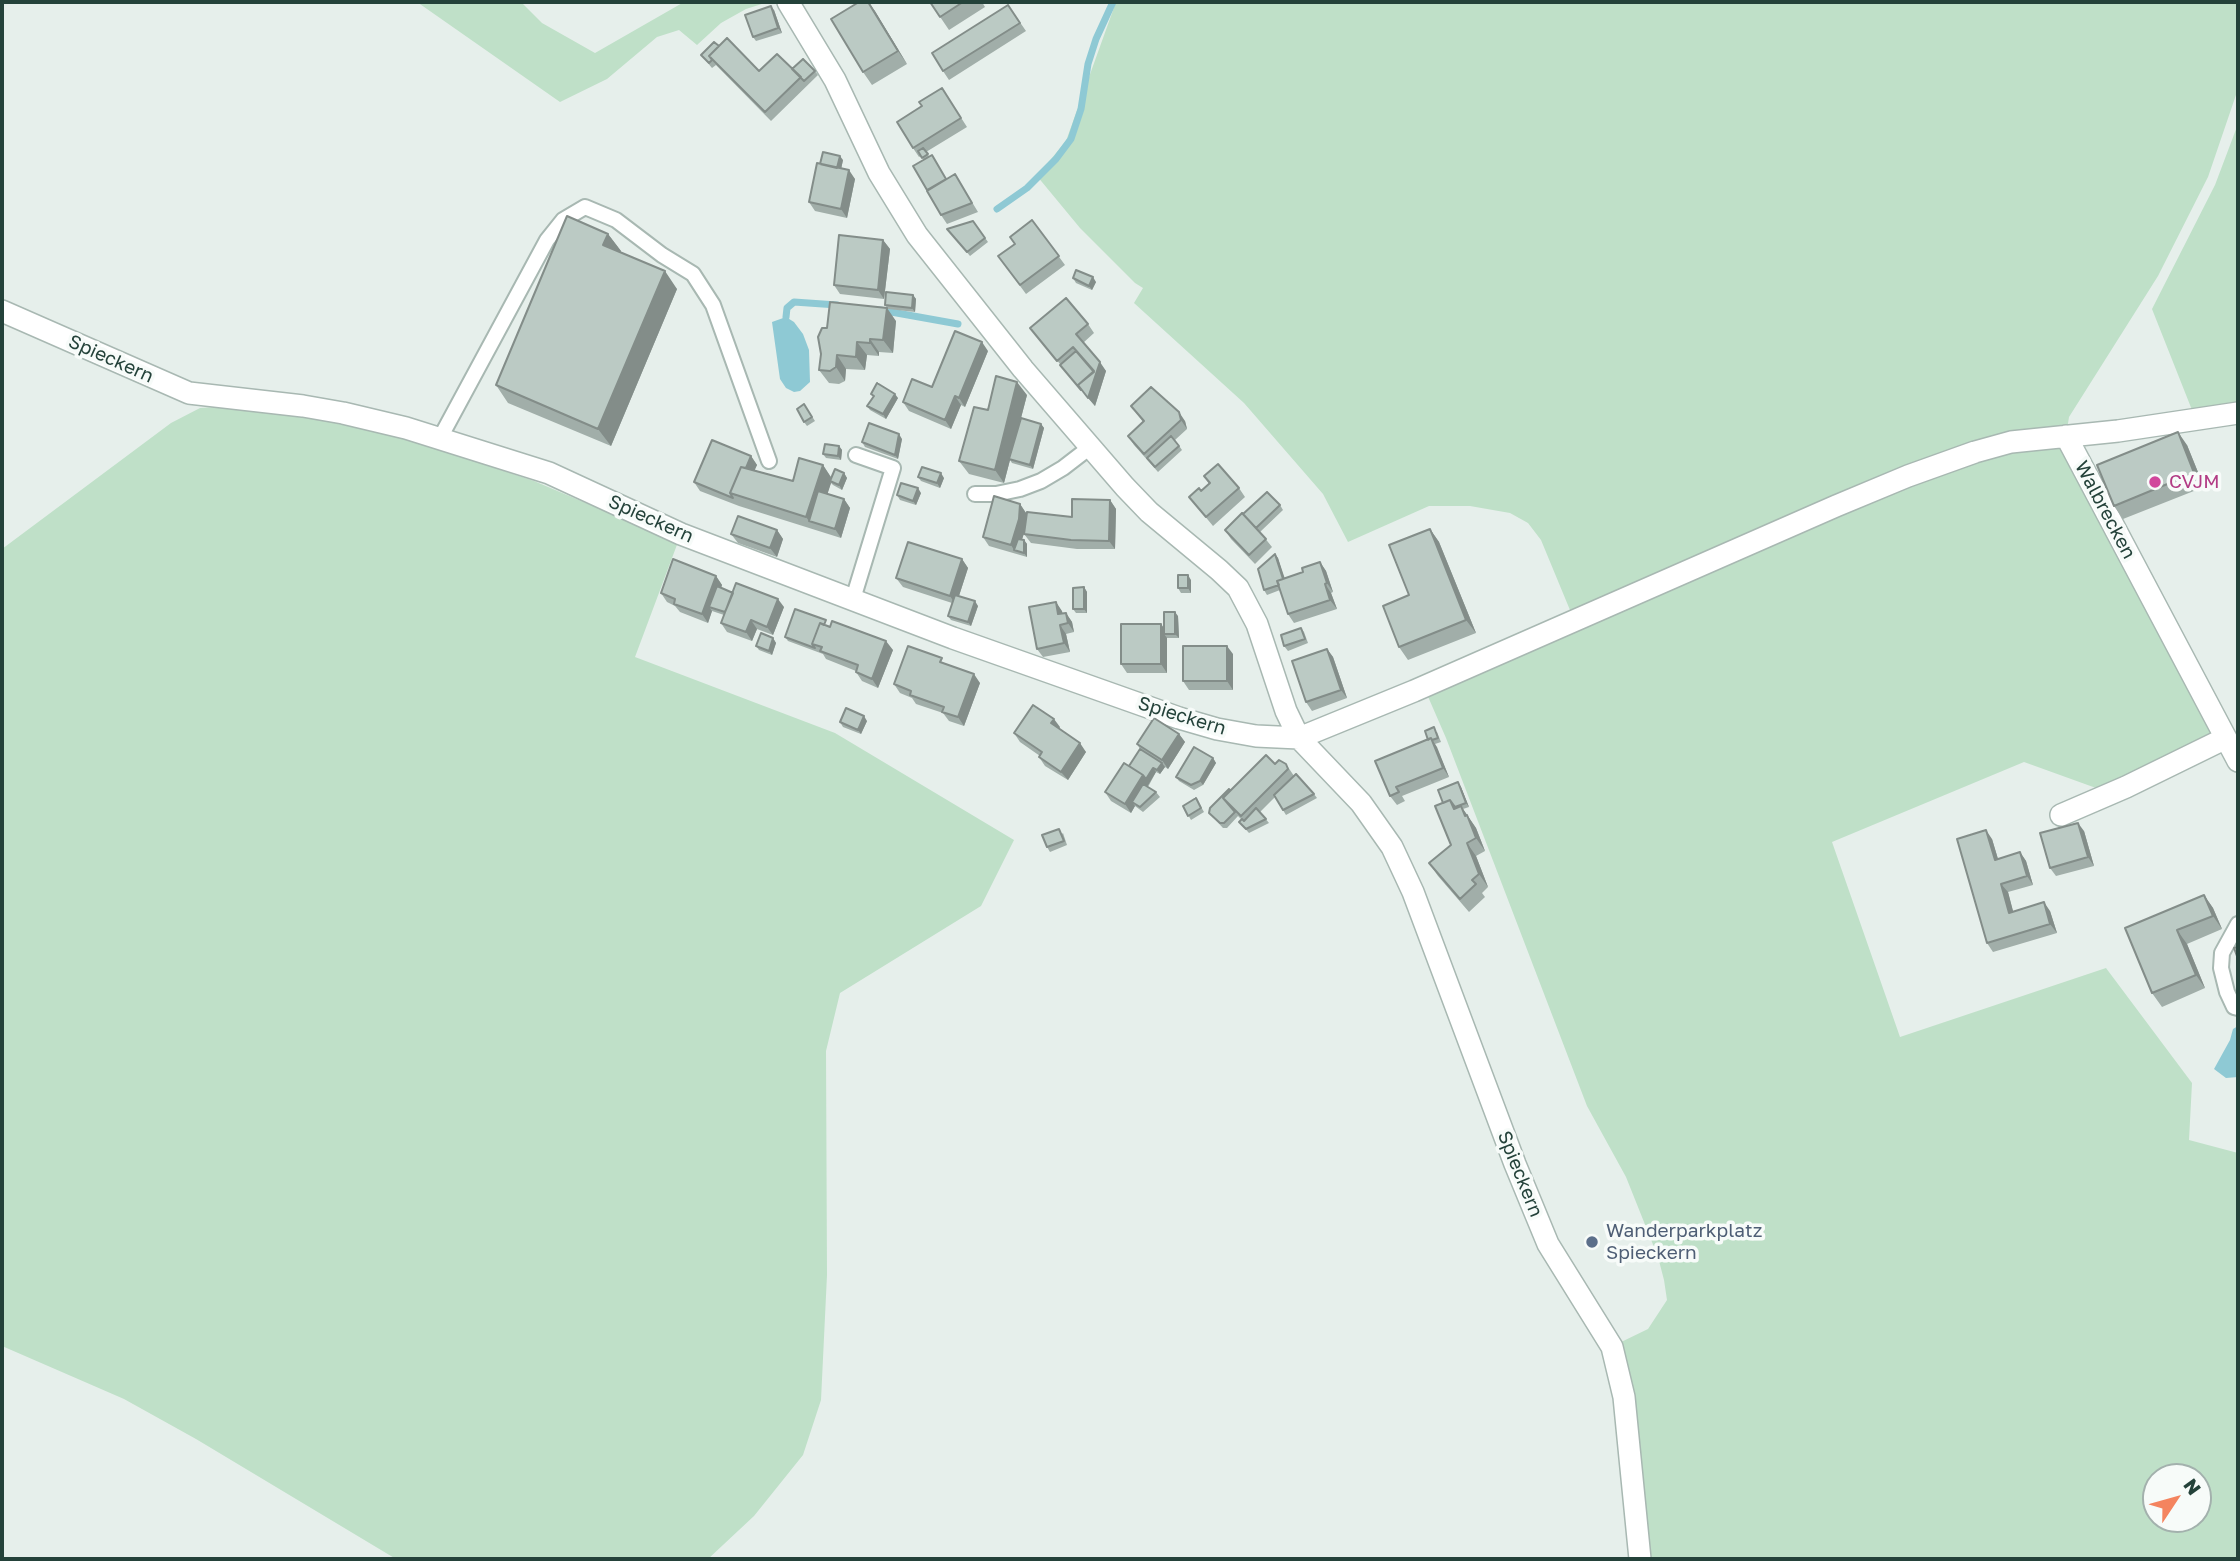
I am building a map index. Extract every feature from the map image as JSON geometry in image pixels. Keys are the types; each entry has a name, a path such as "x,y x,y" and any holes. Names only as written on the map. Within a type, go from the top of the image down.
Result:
{"street":[{"name":"Spieckern","path":"788,2 835,80 879,173 901,211 1023,369 1089,448 1149,512 1219,569 1245,598 1257,624 1286,711 1299,738 1361,803 1392,847 1413,892 1510,1151 1548,1244 1612,1347 1624,1397 1640,1559"},
{"name":"Spieckern","path":"2,311 189,393 326,410 406,428 549,473 681,534 953,638 1179,718 1243,734 1299,738 1836,506 1952,459 1999,445 2066,436"},
{"name":"Walbrecken","path":"2237,418 2066,436 2238,761"},
{"path":"2061,815 2126,787 2226,738"}],"lane":[{"path":"439,440 547,240 563,220 585,207 616,220 662,255 693,274 713,305 769,461"},
{"path":"975,494 996,494 1030,485 1063,468 1089,448"},
{"path":"853,599 893,468 856,455"},
{"path":"2238,924 2222,953 2221,968 2227,992 2234,1007 2238,1007"}],"green space":[{"path":"417,2 521,2 542,23 595,53 684,2 768,2 746,9 721,23 697,45 679,30 657,37 607,79 560,102"},
{"path":"1116,2 2238,2 2238,89 2208,177 2158,276 2069,417 2066,436 2226,738 2126,787 2096,788 2024,762 1832,842 1900,1037 2106,968 2192,1083 2189,1140 2238,1153 2238,1559 1648,1559 1617,1344 1648,1329 1667,1300 1664,1280 1658,1257 1626,1177 1587,1106 1426,692 1577,627 1541,540 1528,523 1510,513 1470,506 1429,506 1348,542 1323,494 1244,403 1134,303 1143,288 1080,228 1037,176 1066,141"},
{"path":"2238,124 2238,425 2233,414 2192,410 2152,309 2215,185"},
{"path":"229,406 298,413 394,434 534,481 678,542 635,657 835,733 1014,840 981,906 840,993 826,1051 827,1275 821,1400 803,1455 754,1516 708,1559 396,1559 124,1399 2,1346 2,549 171,423 200,408"}],"water":[{"path":"786,317 794,322 803,334 809,350 810,382 800,391 794,392 786,388 780,379 772,322"},
{"path":"2238,1026 2238,1077 2226,1078 2214,1069 2233,1029"}],"building":[{"path":"859,2 868,2 898,51 863,72 831,19"},
{"path":"930,2 963,2 940,17"},
{"path":"1008,5 1020,23 943,71 932,53"},
{"path":"771,6 778,28 753,37 745,15"},
{"path":"727,38 759,71 777,54 801,77 765,112 709,56"},
{"path":"714,42 719,46 709,56 712,60 709,63 701,55"},
{"path":"803,59 815,71 804,81 792,69"},
{"path":"942,88 961,118 913,148 897,122 922,106 919,102"},
{"path":"923,148 928,154 922,158 918,151"},
{"path":"823,152 840,156 837,168 820,164"},
{"path":"932,155 946,179 927,190 913,166"},
{"path":"817,163 849,170 841,209 809,202"},
{"path":"955,174 972,203 941,215 927,191"},
{"path":"567,216 608,234 603,245 665,271 598,429 496,385"},
{"path":"1032,220 1059,256 1020,285 998,256 1015,244 1010,237"},
{"path":"973,221 985,238 967,252 947,229"},
{"path":"839,235 883,240 878,290 834,285"},
{"path":"1076,270 1093,277 1089,286 1073,278"},
{"path":"886,292 913,295 912,308 885,305"},
{"path":"1066,298 1088,324 1076,334 1100,362 1088,398 1078,385 1094,371 1073,347 1057,361 1030,328"},
{"path":"830,302 887,308 883,340 857,342 856,357 837,355 836,367 830,371 819,370 821,354 818,337 822,328 827,328"},
{"path":"955,331 982,342 959,398 955,396 945,420 903,402 912,379 932,387"},
{"path":"1076,351 1094,372 1078,385 1081,390 1060,365"},
{"path":"996,376 1017,382 995,470 959,461 974,407 988,410"},
{"path":"877,383 895,394 883,414 867,406 874,396 871,394"},
{"path":"1151,387 1179,412 1181,420 1144,454 1128,436 1144,421 1131,406"},
{"path":"804,404 812,417 804,422 797,409"},
{"path":"1021,418 1041,424 1030,465 1009,459"},
{"path":"869,423 899,434 895,455 862,442"},
{"name":"CVJM","path":"2178,432 2194,473 2114,506 2097,465"},
{"path":"1171,436 1179,446 1155,467 1147,458"},
{"path":"712,440 751,456 746,468 741,467 730,493 733,498 694,482"},
{"path":"825,444 839,446 838,456 823,454"},
{"path":"799,458 823,465 806,517 730,493 741,467 793,481"},
{"path":"1218,464 1239,488 1206,517 1189,497 1210,483 1204,476"},
{"path":"922,467 941,473 937,483 918,477"},
{"path":"835,469 844,473 839,485 830,481"},
{"path":"901,483 918,488 913,501 897,495"},
{"path":"818,491 844,499 835,529 809,521"},
{"path":"1267,492 1280,505 1256,528 1243,514"},
{"path":"994,496 1020,504 1019,519 1011,545 983,537"},
{"path":"1072,499 1110,500 1109,541 1071,540 1024,534 1027,512 1072,517"},
{"path":"1242,513 1266,539 1249,555 1225,530"},
{"path":"738,516 777,530 770,548 731,534"},
{"path":"1430,529 1466,620 1399,647 1383,606 1409,595 1389,545"},
{"path":"1018,539 1024,540 1024,553 1014,550"},
{"path":"908,542 962,559 950,596 896,578"},
{"path":"1275,554 1283,579 1277,581 1279,585 1264,590 1258,569"},
{"path":"673,559 716,576 702,614 674,604 675,599 661,593"},
{"path":"1320,562 1330,600 1288,614 1277,581 1303,572 1302,568"},
{"path":"1178,575 1188,575 1188,588 1178,588"},
{"path":"736,583 778,599 767,627 751,620 746,632 721,623"},
{"path":"717,586 733,593 725,612 709,607"},
{"path":"1084,587 1084,609 1073,609 1073,588"},
{"path":"955,595 975,601 968,622 948,616"},
{"path":"1056,602 1058,614 1066,613 1068,623 1060,625 1064,643 1037,649 1029,607"},
{"path":"795,609 826,620 824,625 820,623 812,644 815,648 785,637"},
{"path":"1164,612 1175,612 1175,634 1164,634"},
{"path":"832,621 886,641 872,679 856,672 858,665 820,651 822,647 812,644 820,623 830,627"},
{"path":"1121,624 1161,624 1161,664 1121,664"},
{"path":"1301,628 1305,639 1284,646 1281,635"},
{"path":"761,633 773,638 769,651 756,646"},
{"path":"908,646 942,658 940,662 974,674 958,717 942,712 944,707 910,695 911,691 894,684"},
{"path":"1183,646 1227,646 1227,681 1183,681"},
{"path":"1327,649 1341,690 1306,702 1292,661"},
{"path":"1033,705 1054,719 1051,723 1080,743 1061,772 1039,757 1042,752 1014,733"},
{"path":"846,708 864,716 858,730 840,722"},
{"path":"1154,718 1179,734 1162,760 1137,744"},
{"path":"1434,727 1438,738 1428,740 1425,731"},
{"path":"1431,738 1443,768 1396,787 1399,792 1390,796 1375,761"},
{"path":"1194,747 1213,758 1200,781 1191,785 1176,777"},
{"path":"1140,749 1162,763 1157,770 1153,768 1146,779 1129,766"},
{"path":"1266,755 1275,764 1279,760 1286,764 1288,769 1241,816 1223,798"},
{"path":"1124,763 1143,775 1125,804 1105,792"},
{"path":"1296,774 1314,794 1283,810 1274,795"},
{"path":"1458,782 1466,803 1455,807 1450,800 1443,803 1438,790"},
{"path":"1143,784 1156,792 1140,807 1132,802"},
{"path":"1229,789 1223,798 1235,812 1224,823 1220,823 1209,813 1210,808"},
{"path":"1196,798 1201,808 1188,816 1183,806"},
{"path":"1450,800 1454,809 1461,806 1476,838 1467,843 1479,874 1472,880 1476,884 1460,899 1429,863 1451,845 1435,806"},
{"path":"1256,808 1266,819 1246,829 1239,822 1242,819 1244,821"},
{"path":"2078,823 2088,857 2050,868 2040,833"},
{"path":"1059,829 1064,841 1047,847 1042,835"},
{"path":"1986,830 1995,860 2020,852 2027,876 2001,884 2009,913 2044,902 2050,924 1987,943 1957,839"},
{"path":"2204,895 2213,916 2177,930 2196,975 2152,993 2125,928"}],"waterway":[{"path":"997,209 1027,188 1056,159 1071,139 1081,109 1088,64 1113,2"},
{"path":"786,317 787,308 794,302 837,305"},
{"path":"880,310 958,324"}],"place":[{"name":"CVJM","path":"2155,482"},
{"name":"Wanderparkplatz Spieckern","path":"1592,1242"}]}
